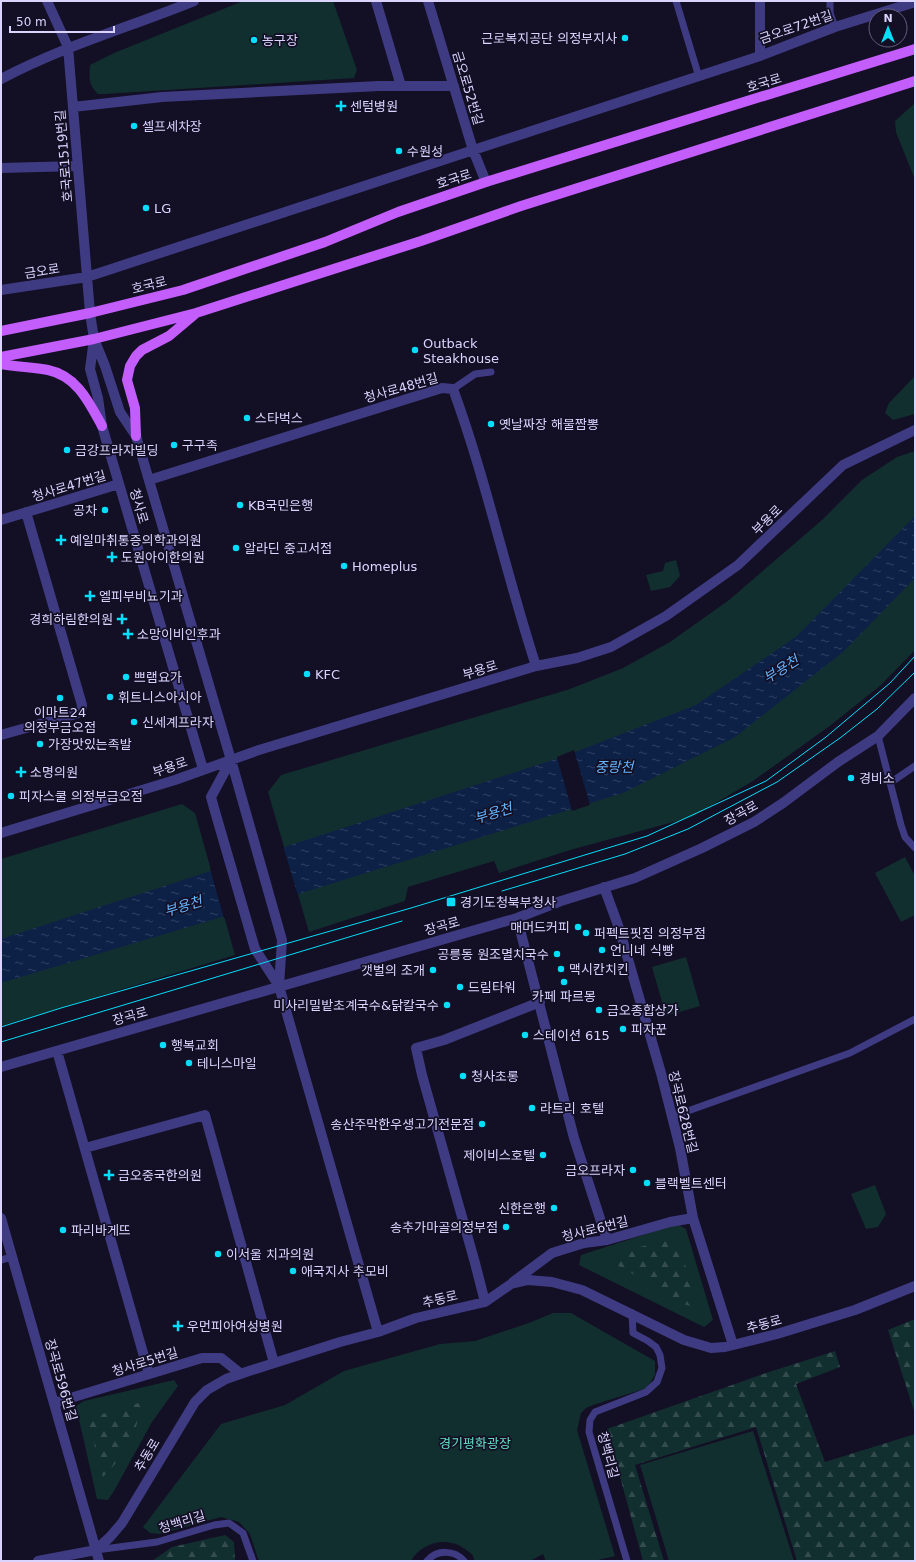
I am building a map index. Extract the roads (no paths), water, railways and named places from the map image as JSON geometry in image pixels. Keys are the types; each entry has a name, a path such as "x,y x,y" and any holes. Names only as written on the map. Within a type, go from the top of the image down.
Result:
{"main road":[{"name":"호국로","path":"1,331 90,313 183,290 325,242 398,212 486,182 855,69 915,49"},
{"path":"1,357 94,340 196,313 421,241 521,206 915,82"},
{"path":"136,436 135,408 127,380 130,366 142,350 169,336 196,313"},
{"path":"1,364 49,370 66,378 81,391 102,426"},
{"path":"1,368 11,366"}],"street":[{"name":"호국로1519번길","path":"47,1 68,47 90,313"},
{"path":"1,79 32,62 68,47 194,1"},
{"path":"376,1 401,86"},
{"name":"금오로52번길","path":"428,1 473,150 486,182"},
{"name":"금오로72번길","path":"760,1 760,56 835,28 915,2"},
{"name":"금오로","path":"1,290 87,277 760,56"},
{"path":"73,107 162,97 401,86 454,86"},
{"path":"1,168 78,166"},
{"name":"청사로","path":"90,313 94,340 105,366 120,412 136,436 282,940 279,986"},
{"name":"청사로","path":"94,340 90,369 98,398 102,426 203,769"},
{"name":"청사로48번길","path":"149,480 442,388 453,389 493,518 526,636 536,666"},
{"name":"부용로","path":"1,833 175,780 260,750 536,666 577,658 611,647 666,616 738,565 842,465 913,430"},
{"name":"청사로47번길","path":"1,520 119,484"},
{"name":"청사로47번길","path":"1,735 76,714 81,710 82,705 26,512"},
{"name":"장곡로","path":"1,1067 517,918 642,875 702,848 754,822 784,804 838,762 878,736 915,698"},
{"path":"231,760 211,797 255,949 279,986 378,1332"},
{"name":"장곡로628번길","path":"604,887 623,943 661,1073 680,1148 693,1218 733,1345"},
{"path":"517,918 574,1138 607,1240"},
{"path":"484,1302 475,1263 422,1075 416,1048 444,1040 540,1002"},
{"path":"57,1051 149,1374"},
{"path":"85,1148 205,1115 274,1363"},
{"name":"장곡로596번길","path":"1,1218 99,1561"},
{"name":"청사로6번길","path":"511,1284 552,1253 584,1243 607,1240 670,1222 693,1218"},
{"name":"추동로","path":"96,1550 122,1523 195,1402 207,1390 226,1379 340,1342 378,1332 416,1318 484,1302 511,1284 528,1280 552,1282 582,1290 632,1313 684,1340 696,1345 711,1348 733,1345 777,1334 855,1310 915,1286"},
{"name":"청사로5번길","path":"54,1403 202,1358 220,1358 241,1374"},
{"path":"38,1561 96,1550"}],"lane":[{"path":"676,1 699,77"},
{"path":"830,1 830,13 835,28"},
{"path":"453,389 475,374 492,372"},
{"path":"878,736 905,837 915,848"},
{"path":"890,782 915,766"},
{"path":"671,1117 850,1053 915,1019"},
{"path":"1,1260 12,1257"},
{"name":"청백리길","path":"627,1561 589,1432 590,1420 595,1412 646,1392 657,1382 662,1368 660,1355 656,1347 633,1333 632,1313"},
{"name":"청백리길","path":"96,1550 157,1542 214,1525 229,1523 243,1533 253,1561"},
{"path":"427,1561 437,1554 444,1552 456,1555 464,1561"}],"water":[{"name":"중랑천","path":"915,516 915,578 843,652 735,737 623,793 305,892 1,983 1,939 565,756 696,705 797,636"}],"tram line":[{"path":"1,1027 61,1008 411,908 647,836 766,781 826,737 890,683 915,656"},
{"path":"502,891 625,854 688,829 777,782 840,738 877,709 915,672"},
{"path":"1,1042 402,921"}],"place":[{"name":"근로복지공단 의정부지사","path":"625,38"},
{"name":"농구장","path":"254,40"},
{"name":"센텀병원","path":"341,106"},
{"name":"셀프세차장","path":"134,126"},
{"name":"수원성","path":"399,151"},
{"name":"LG","path":"146,208"},
{"name":"Outback Steakhouse","path":"415,350"},
{"name":"스타벅스","path":"247,418"},
{"name":"옛날짜장 해물짬뽕","path":"491,424"},
{"name":"구구족","path":"174,445"},
{"name":"금강프라자빌딩","path":"67,450"},
{"name":"KB국민은행","path":"240,505"},
{"name":"공차","path":"105,510"},
{"name":"예일마취통증의학과의원","path":"61,540"},
{"name":"알라딘 중고서점","path":"236,548"},
{"name":"도원아이한의원","path":"112,557"},
{"name":"Homeplus","path":"344,566"},
{"name":"엘피부비뇨기과","path":"90,596"},
{"name":"경희하림한의원","path":"122,619"},
{"name":"소망이비인후과","path":"128,634"},
{"name":"KFC","path":"307,674"},
{"name":"쁘램요가","path":"126,677"},
{"name":"휘트니스아시아","path":"110,697"},
{"name":"이마트24 의정부금오점","path":"60,698"},
{"name":"신세계프라자","path":"134,722"},
{"name":"가장맛있는족발","path":"40,744"},
{"name":"소명의원","path":"21,772"},
{"name":"경비소","path":"851,778"},
{"name":"피자스쿨 의정부금오점","path":"11,796"},
{"name":"경기도청북부청사","path":"451,902"},
{"name":"매머드커피","path":"578,927"},
{"name":"퍼펙트핏짐 의정부점","path":"586,933"},
{"name":"언니네 식빵","path":"602,950"},
{"name":"공릉동 원조멸치국수","path":"557,954"},
{"name":"맥시칸치킨","path":"561,969"},
{"name":"갯벌의 조개","path":"433,970"},
{"name":"카페 파르몽","path":"564,982"},
{"name":"드림타워","path":"460,987"},
{"name":"미사리밀밭초계국수&닭칼국수","path":"447,1005"},
{"name":"금오종합상가","path":"599,1010"},
{"name":"피자꾼","path":"623,1029"},
{"name":"스테이션 615","path":"525,1035"},
{"name":"행복교회","path":"163,1045"},
{"name":"테니스마일","path":"189,1063"},
{"name":"청사초롱","path":"463,1076"},
{"name":"라트리 호텔","path":"532,1108"},
{"name":"송산주막한우생고기전문점","path":"482,1124"},
{"name":"제이비스호텔","path":"543,1155"},
{"name":"금오프라자","path":"633,1170"},
{"name":"금오중국한의원","path":"109,1175"},
{"name":"블랙벨트센터","path":"647,1183"},
{"name":"신한은행","path":"554,1208"},
{"name":"송추가마골의정부점","path":"506,1227"},
{"name":"파리바게뜨","path":"63,1230"},
{"name":"이서울 치과의원","path":"218,1254"},
{"name":"애국지사 추모비","path":"293,1271"},
{"name":"우먼피아여성병원","path":"178,1326"}],"water label":[{"name":"부용천","path":"781,669"},
{"name":"부용천","path":"493,813"},
{"name":"부용천","path":"183,906"}],"park label":[{"name":"경기평화광장","path":"475,1443"}]}
